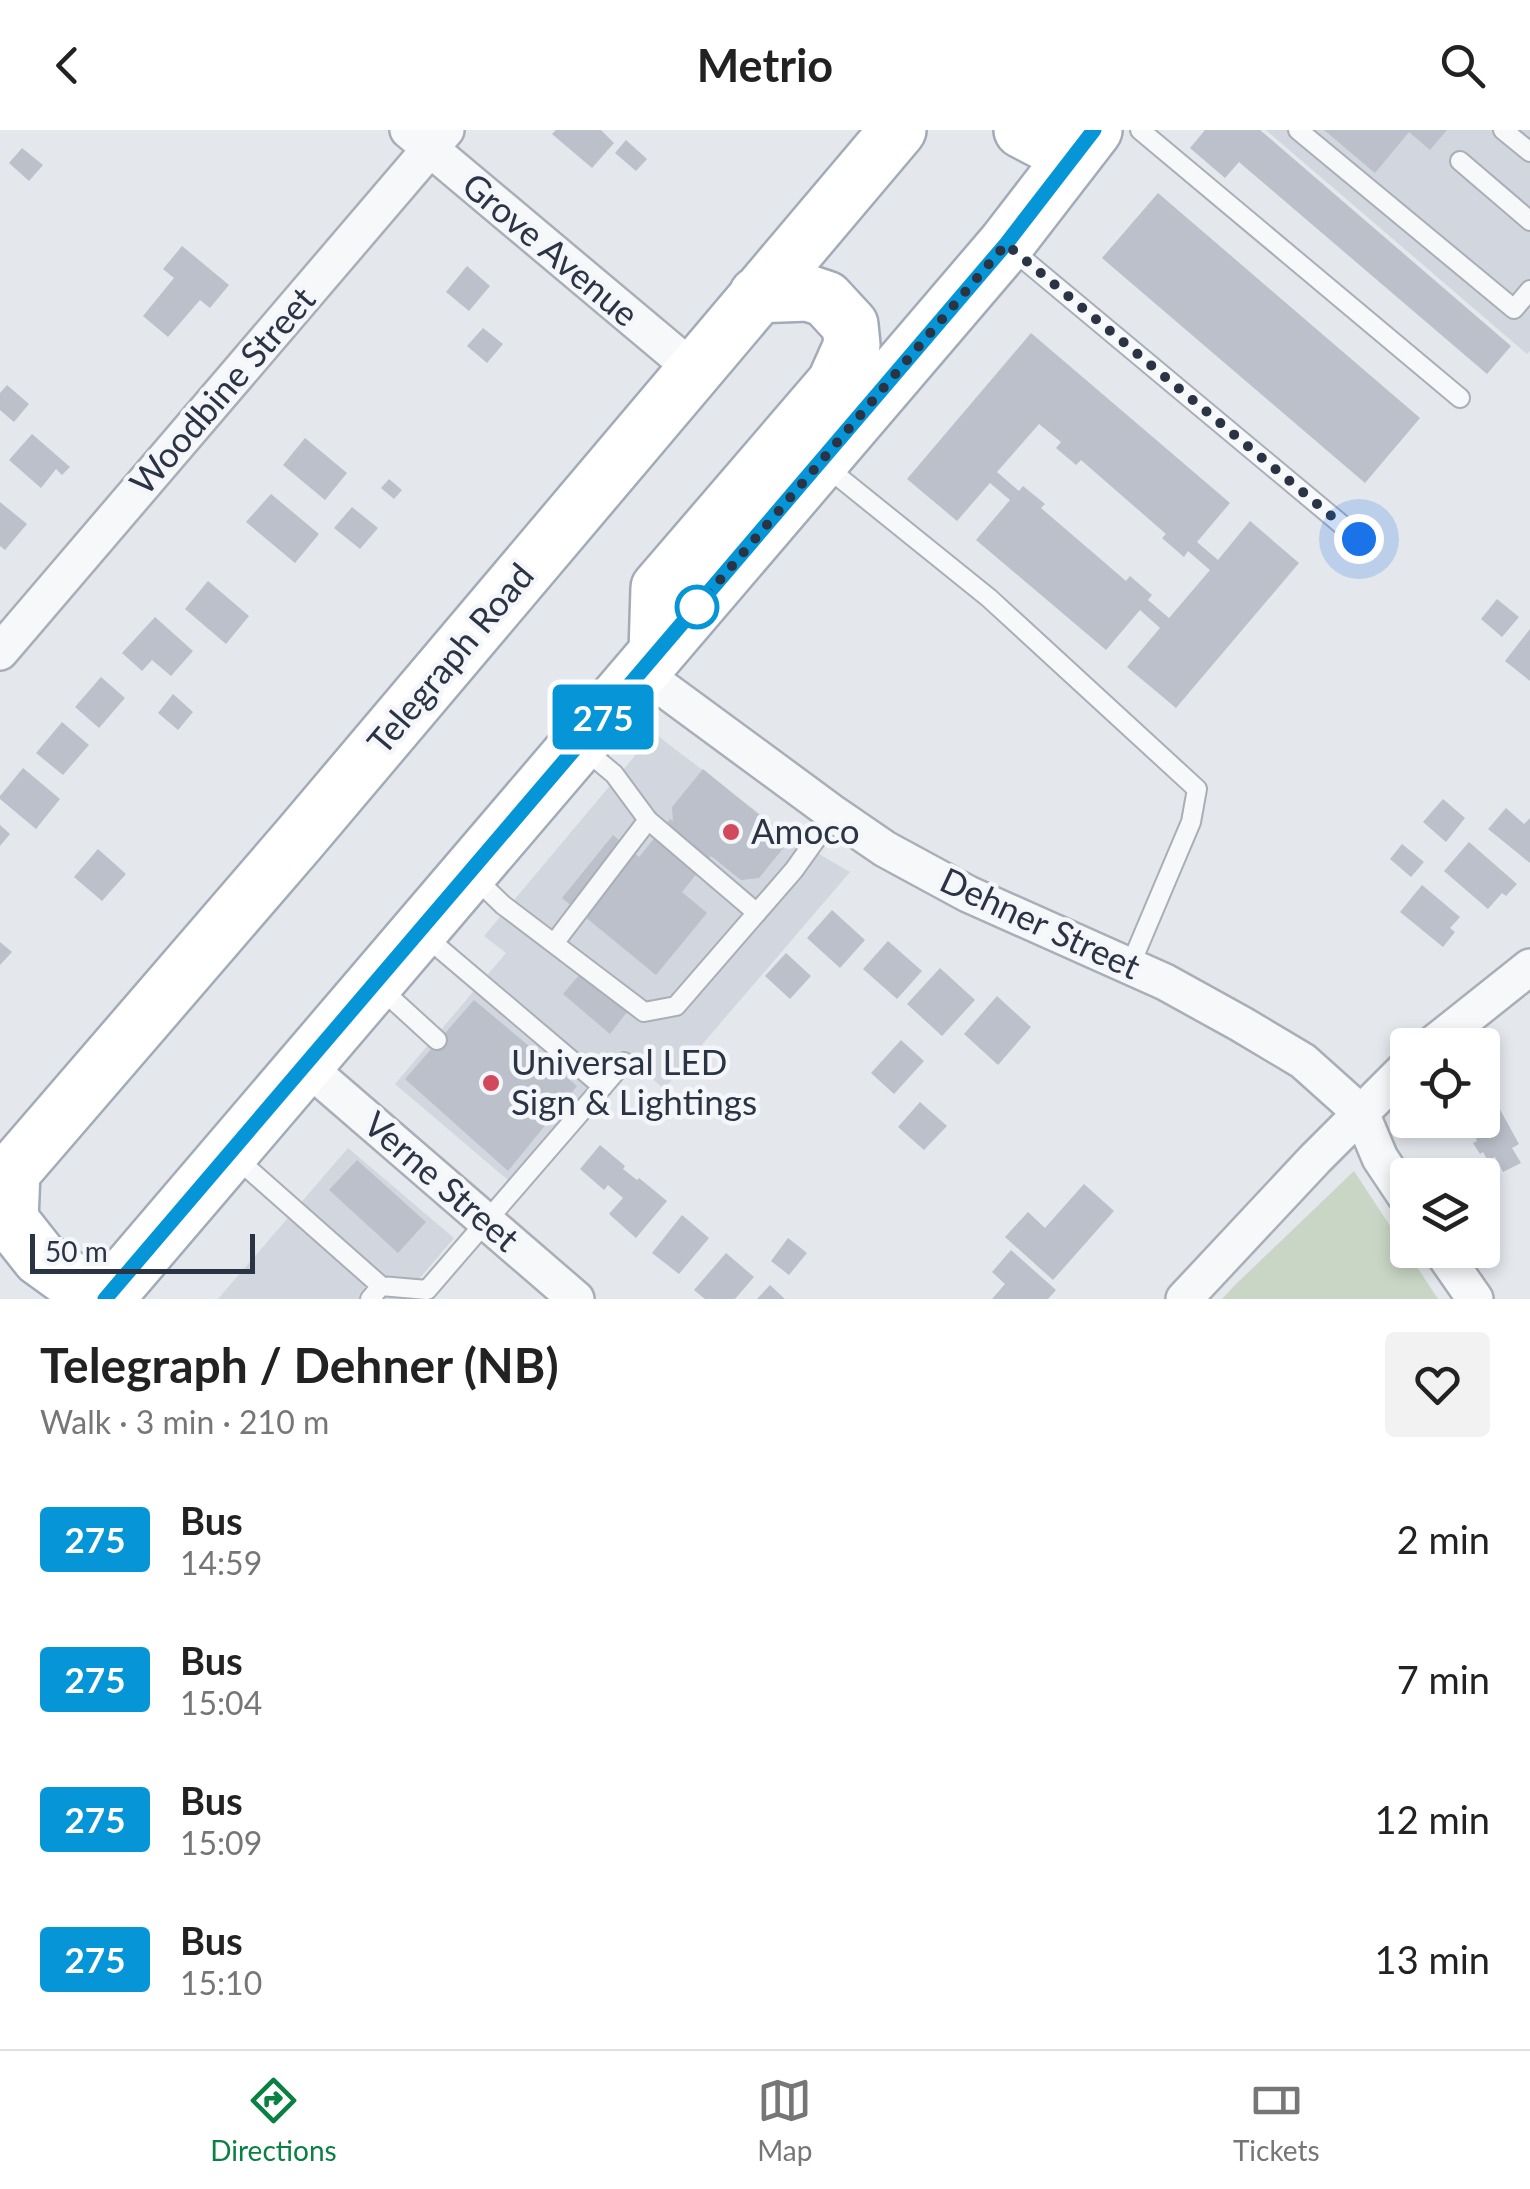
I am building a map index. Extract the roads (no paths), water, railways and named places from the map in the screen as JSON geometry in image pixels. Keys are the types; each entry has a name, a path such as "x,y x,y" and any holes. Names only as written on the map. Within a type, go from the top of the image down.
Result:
{"main road":[{"name":"Telegraph Road","path":"6,1179 299,840 898,130"},
{"path":"1022,130 1045,142 1108,132"},
{"path":"6,1179 10,1220 40,1258 79,1286 112,1291 1006,244 1108,132"},
{"path":"649,662 659,588 835,383 852,345 850,325 826,299 808,293 756,295"}],"street":[{"name":"Grove Avenue","path":"428,137 694,370"},
{"name":"Woodbine Street","path":"0,652 428,137"},
{"name":"Dehner Street","path":"649,662 834,814 885,849 968,894 1165,982 1302,1061 1361,1113 1390,1173"},
{"path":"1453,1028 1530,967"},
{"name":"Verne Street","path":"306,1065 576,1299"},
{"path":"1184,1299 1390,1084"},
{"path":"1453,1268 1475,1299"}],"lane":[{"path":"1298,130 1514,309 1530,290"},
{"path":"1504,130 1530,152"},
{"path":"1108,132 1460,398"},
{"path":"1460,161 1530,221"},
{"path":"1006,244 1359,539"},
{"path":"821,462 989,598 1197,789 1191,822 1130,966"},
{"path":"580,745 614,774 648,820 757,913"},
{"path":"470,873 503,904 644,1012 676,1006 794,870 834,814"},
{"path":"555,942 648,820"},
{"path":"420,932 603,1087"},
{"path":"376,984 437,1040"},
{"path":"230,1152 376,1292 427,1290 624,1062"}],"place":[{"name":"Amoco","path":"731,832"},
{"name":"Universal LED Sign & Lightings","path":"491,1083"}]}
